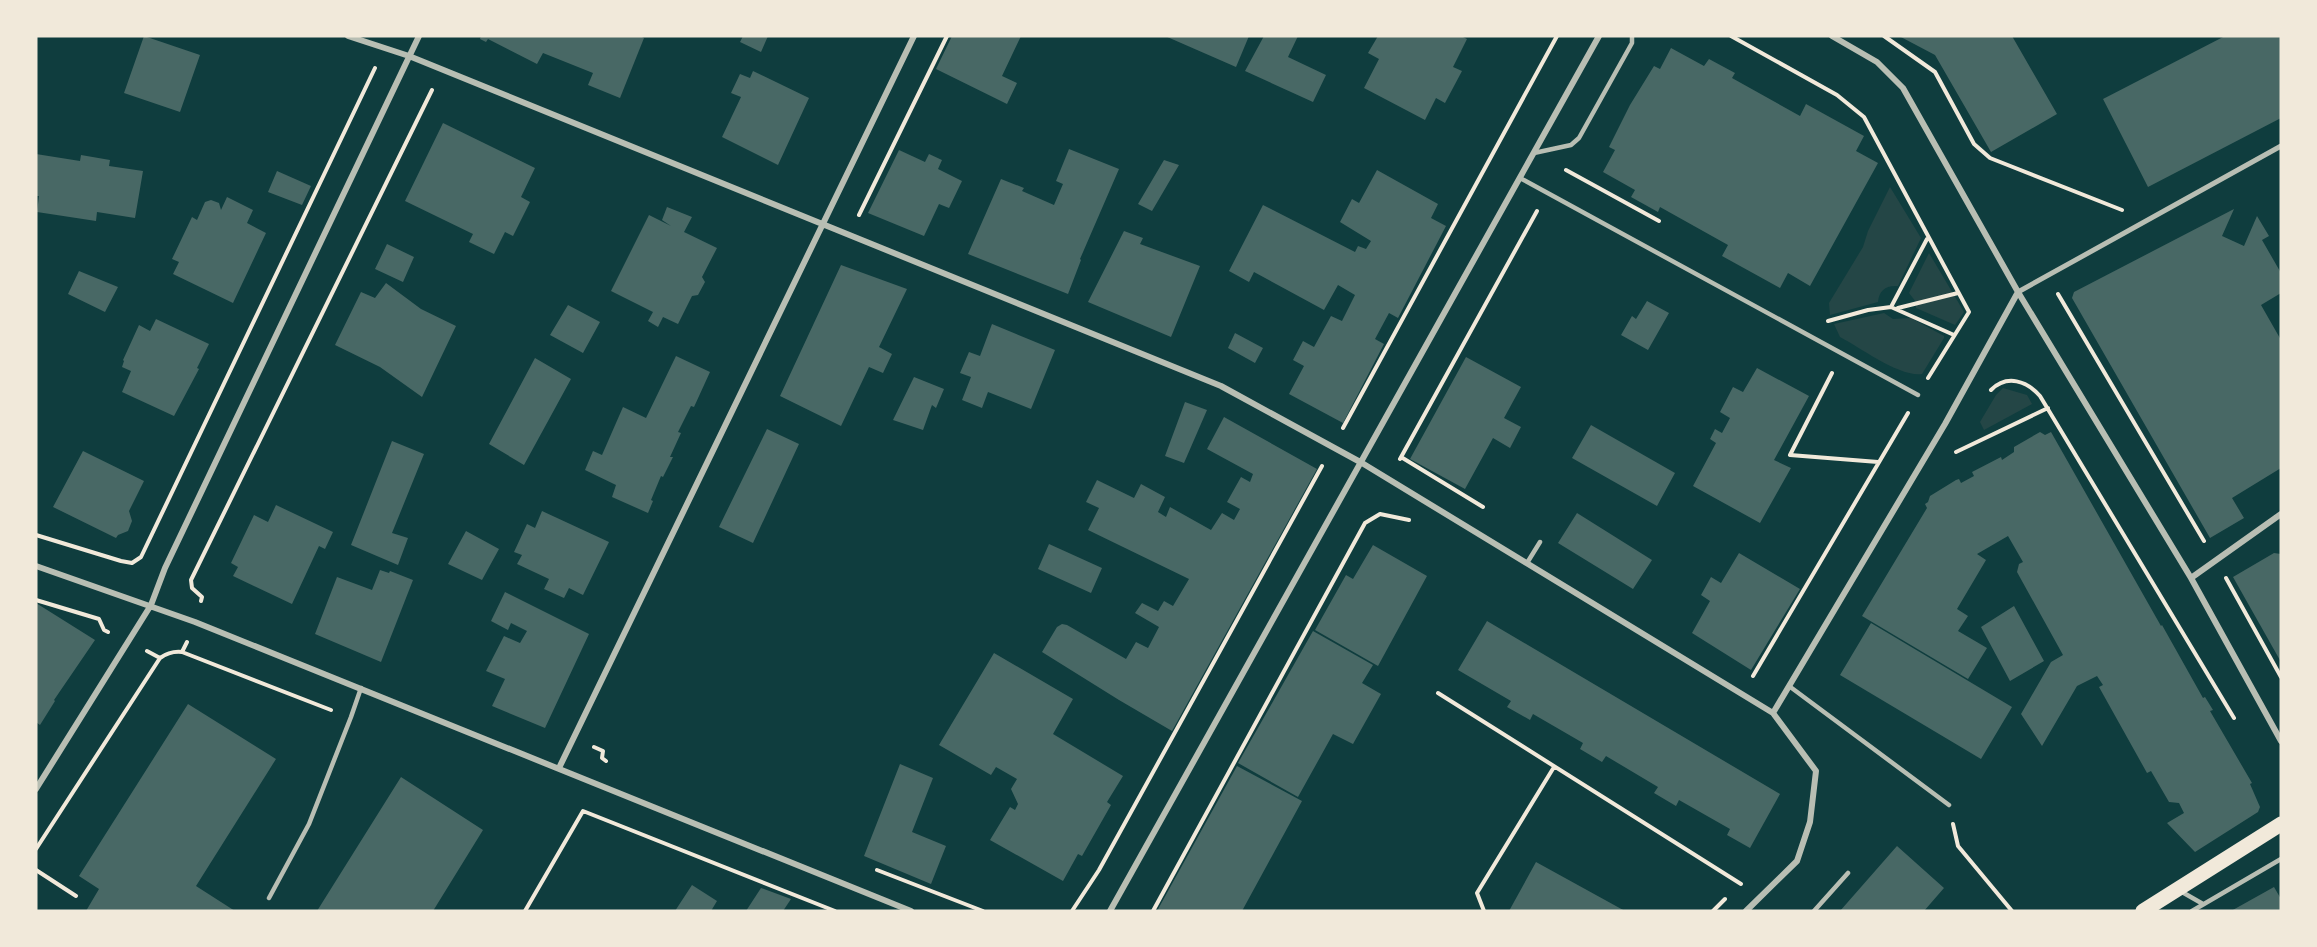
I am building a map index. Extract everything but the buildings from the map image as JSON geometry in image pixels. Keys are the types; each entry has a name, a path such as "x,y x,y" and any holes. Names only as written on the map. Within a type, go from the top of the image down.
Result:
{"main road":[{"path":"2143,911 2281,824"}],"street":[{"path":"348,36 409,56 1221,386 1362,463 1773,712 1816,771 1810,822 1797,861 1746,911"},
{"path":"36,789 151,605 165,568 419,36"},
{"path":"559,768 914,36"},
{"path":"1110,911 1599,36"},
{"path":"1832,36 1878,62 1903,88 2019,292 2191,578 2281,741"},
{"path":"1773,712 1945,424 2019,292 2281,146"},
{"path":"2191,578 2281,514"},
{"path":"36,566 151,605 911,911"}],"lane":[{"path":"1534,153 1571,145 1579,138 1632,43 1632,36"},
{"path":"1520,178 1918,395"},
{"path":"1527,564 1540,542"},
{"path":"1789,686 1949,805"},
{"path":"269,898 309,824 361,688"},
{"path":"2192,911 2281,859"},
{"path":"1814,911 1848,873"},
{"path":"2177,889 2203,904"}],"path":[{"path":"850,234 947,36"},
{"path":"1072,911 1099,870 1557,36"},
{"path":"1731,36 1837,95 1864,117 1927,239 1969,312 1753,677"},
{"path":"1884,36 1935,72 1974,144 1990,158 2148,220"},
{"path":"36,535 121,561 132,563 141,557 384,48"},
{"path":"202,597 192,588 191,580 441,70"},
{"path":"1566,170 1659,221"},
{"path":"1401,457 1547,193"},
{"path":"1894,308 1927,239"},
{"path":"2048,276 2281,677"},
{"path":"1808,335 1827,321 1868,310 1894,308 1958,293"},
{"path":"1894,308 1954,335"},
{"path":"1842,354 1790,455 1879,462"},
{"path":"1989,393 1994,387 2007,380 2018,381 2031,387 2048,408 2234,718"},
{"path":"1957,445 1952,454 2048,408"},
{"path":"1153,911 1365,523 1380,514 1417,524"},
{"path":"36,600 99,620 104,630"},
{"path":"36,849 160,658 165,654 173,651 182,652 351,717"},
{"path":"1438,693 1742,884"},
{"path":"1484,911 1477,892 1554,767"},
{"path":"1949,805 1958,846 2012,911"},
{"path":"525,911 583,811 835,911"},
{"path":"36,870 76,896"}],"shaded area":[{"path":"1890,187 1921,238 1898,286 1884,289 1878,302 1830,315 1829,303 1863,247 1868,231"},
{"path":"1929,253 1964,312 1955,325 1916,308 1916,302 1909,293"},
{"path":"1884,313 1893,319 1911,318 1944,336 1922,374 1902,371 1880,361 1840,337 1834,324"},
{"path":"2003,388 2027,395 2032,404 1984,430 1980,422 1996,395"}]}
